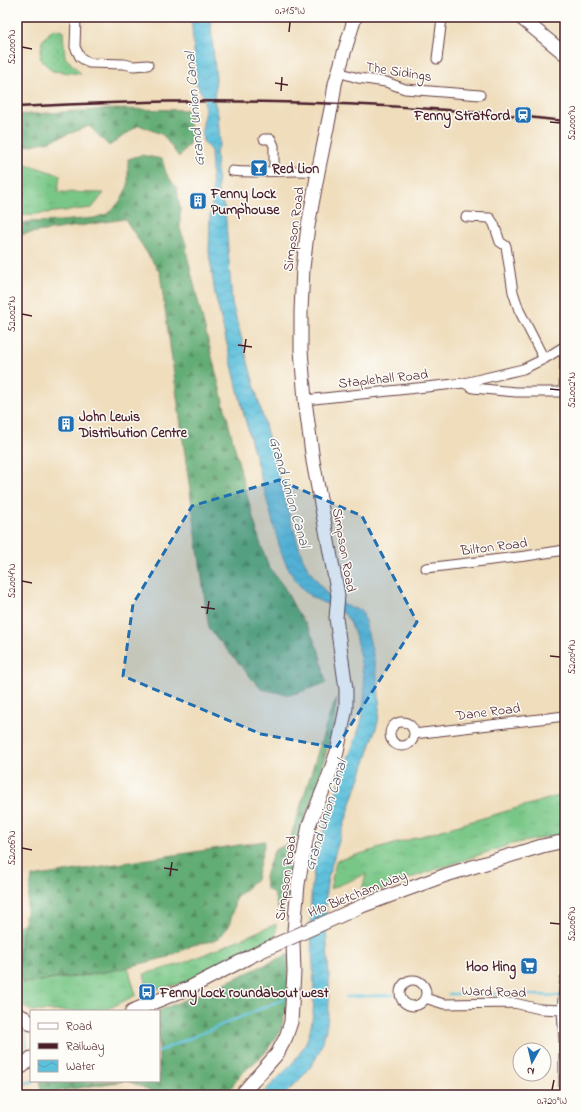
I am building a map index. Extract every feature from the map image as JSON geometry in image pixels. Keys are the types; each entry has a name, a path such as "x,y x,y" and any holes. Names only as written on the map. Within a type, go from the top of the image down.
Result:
{"street":[{"path":"76,17 75,47 80,57 89,63 124,64 133,66 148,65"},
{"name":"Simpson Road","path":"241,1095 276,1054 286,1037 291,1022 294,972 293,943 298,884 309,825 337,752 346,708 346,689 336,618 338,595 313,461 305,400 301,350 301,311 308,226 338,72 355,17"},
{"path":"437,59 441,17"},
{"path":"520,17 565,54"},
{"name":"The Sidings","path":"338,72 358,78 386,82 405,89 480,95"},
{"path":"264,140 271,140 274,146 274,172"},
{"path":"232,171 250,173 318,172"},
{"path":"466,216 490,218 494,224 500,242 506,246 513,292 519,310 544,359"},
{"name":"Staplehall Road","path":"305,400 464,383 523,369 544,359 563,347 565,358 564,392 516,392 473,388 464,383"},
{"name":"Bilton Road","path":"426,568 565,550"},
{"name":"Dane Road","path":"414,734 565,716"},
{"name":"H10 Bletcham Way","path":"134,1010 189,988 259,952 362,906 446,875 542,846 562,842"},
{"path":"564,1095 564,1041 562,1010 565,979"},
{"name":"Ward Road","path":"425,998 444,1004 514,1003 540,1009 562,1010"},
{"path":"17,1069 23,1066 30,1059"}],"highlighted area":[{"path":"279,480 362,516 417,622 336,748 261,734 123,676 133,604 192,506"}],"green space":[{"path":"53,29 63,31 65,57 81,74 52,71 40,59 42,41"},
{"path":"110,109 190,110 189,124 193,138 179,157 163,135 139,125 109,146 89,126 50,141 17,148 17,115"},
{"path":"141,155 162,159 166,173 177,189 180,208 180,229 186,244 187,255 200,309 243,481 260,542 269,567 284,587 296,610 309,629 319,651 326,683 300,692 289,695 261,689 209,629 160,273 125,219 17,235 17,224 94,218 107,214 120,201 128,186 128,159"},
{"path":"17,161 60,175 58,192 104,193 92,208 17,216"},
{"path":"337,698 333,727 317,787 297,839 291,887 287,902 278,909 274,894 266,888 265,876 274,851 285,845 290,840 331,710"},
{"path":"565,794 565,834 512,844 419,875 360,898 366,874 330,889 336,861"},
{"path":"265,841 256,880 236,897 229,926 217,940 193,945 168,957 116,970 23,983 18,970 21,938 32,877"},
{"path":"24,924 21,938 23,983 63,979 128,967 136,995 106,1010 30,1010 17,1004 17,926"},
{"path":"276,924 276,940 184,983 148,991 144,974 181,964"},
{"path":"289,954 288,1002 280,1032 264,1054 240,1075 226,1095 161,1095 130,1082 160,1082 160,1010"},
{"path":"17,1023 25,1032 28,1042 25,1052 17,1060"},
{"path":"40,1082 117,1082 40,1094"}],"water":[{"path":"191,17 210,17 216,79 214,100 218,115 220,144 216,151 218,194 225,209 232,303 292,525 303,559 311,573 327,594 351,608 362,610 378,680 378,722 331,866 327,885 326,936 329,971 329,1007 327,1024 323,1041 313,1063 284,1095 261,1095 299,1055 310,1031 314,1003 311,899 315,862 327,818 360,726 364,704 364,684 356,640 352,627 345,615 304,591 292,575 283,558 244,415 215,294 209,252 210,217 213,197 211,151 203,141 202,130 205,112 204,97 197,85"}],"waterway":[{"path":"449,994 561,996"},
{"path":"346,997 393,995"},
{"path":"160,1051 284,999"},
{"path":"17,1085 30,1082"}],"railway":[{"path":"17,107 124,103 232,101 286,102 393,106 565,121"}],"place":[{"name":"Fenny Stratford","path":"523,115"},
{"name":"Red Lion","path":"259,168"},
{"name":"Fenny Lock Pumphouse","path":"198,201"},
{"name":"John Lewis Distribution Centre","path":"66,424"},
{"name":"Hoo Hing","path":"529,966"},
{"name":"Fenny Lock roundabout west","path":"147,992"}],"water label":[{"name":"Grand Union Canal","path":"194,109"},
{"name":"Grand Union Canal","path":"290,492"},
{"name":"Grand Union Canal","path":"325,815"}]}
